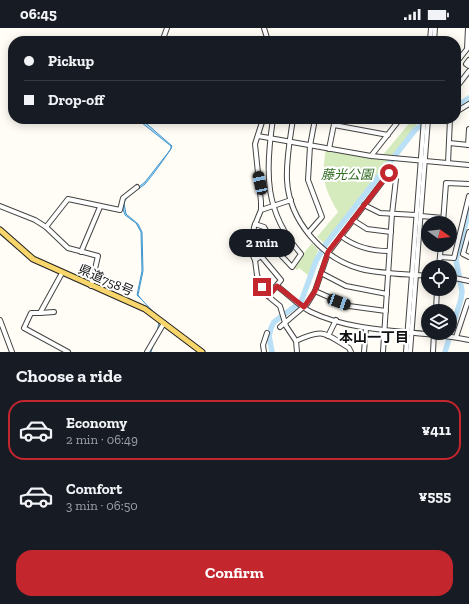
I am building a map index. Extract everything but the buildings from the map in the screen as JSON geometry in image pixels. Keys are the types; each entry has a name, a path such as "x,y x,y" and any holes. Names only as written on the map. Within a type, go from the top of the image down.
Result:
{"main road":[{"name":"県道758号","path":"0,230 33,259 144,309 202,352"}],"street":[{"path":"461,58 468,50 468,28"},
{"path":"469,60 466,64 469,66"},
{"path":"461,81 469,71"},
{"path":"262,124 255,144 260,183 261,210 255,224 251,252 255,260 257,276 268,296 280,306 284,322 296,341 296,352"},
{"path":"255,224 264,227 278,252 292,267 301,254 283,230 273,206 267,161 272,124"},
{"path":"292,124 286,162 287,181 291,200 296,213 308,233 328,252 343,262 361,269 421,275"},
{"path":"308,233 322,217 308,180 310,146 314,124"},
{"path":"371,156 396,124"},
{"path":"423,161 422,131 424,124"},
{"path":"406,352 428,124"},
{"path":"448,163 450,124"},
{"path":"329,149 334,125 388,135"},
{"path":"449,143 468,145 469,129"},
{"path":"258,136 371,156 469,165"},
{"path":"280,327 303,306 315,291 328,252 389,173 396,179 392,214 383,352"},
{"path":"443,216 446,183 469,184"},
{"path":"46,227 68,200 120,210 123,198 137,187"},
{"path":"440,257 454,258 469,196"},
{"path":"261,210 291,200"},
{"path":"364,205 380,213 421,217"},
{"path":"0,206 26,215 46,227 68,248 98,256 91,286"},
{"path":"81,252 100,207"},
{"path":"464,215 469,216"},
{"path":"353,220 367,229 391,232"},
{"path":"469,232 463,254 469,257"},
{"path":"341,236 364,248 390,251"},
{"path":"440,252 440,260"},
{"path":"255,260 261,256 281,280 268,296"},
{"path":"40,314 62,273"},
{"path":"321,273 346,286 387,294"},
{"path":"457,278 469,281"},
{"path":"277,286 310,311 336,320 366,328 421,333"},
{"path":"315,291 349,306 386,312"},
{"path":"457,333 462,314 469,301"},
{"path":"54,312 40,314 31,313 24,328 68,352"},
{"path":"0,320 12,352"},
{"path":"328,336 336,320"},
{"path":"147,352 164,323"},
{"path":"364,352 366,328"},
{"path":"409,332 410,352"},
{"path":"264,352 263,345 267,333"},
{"path":"296,341 314,333 328,336 349,348 351,352"},
{"path":"457,337 469,340"},
{"path":"433,352 434,340"}],"green space":[{"name":"藤光公園","path":"409,124 417,124 324,243 317,237 338,212 324,180 326,146 381,157"},
{"path":"312,243 318,250 309,276 299,268 297,270 293,267"}],"water":[{"path":"143,124 147,124 172,146 171,148 171,146"},
{"path":"169,151 145,184 130,195 124,203 126,214 138,224 142,232 143,271 138,295 142,300 137,295 142,271 141,232 136,223 125,215 123,209 124,199 145,182"}],"waterway":[{"path":"461,104 469,98"},
{"path":"272,352 269,336 274,322 301,302 316,261 326,244 415,130 424,124"},
{"path":"445,352 461,299 462,291 456,260 469,211"},
{"path":"142,300 160,319"},
{"path":"157,332 159,322"},
{"path":"151,352 154,343"}],"district":[{"name":"本山一丁目","path":"374,337"}],"route":[{"path":"262,287 268,296 277,286 304,307 315,291 328,252 389,173"}]}
